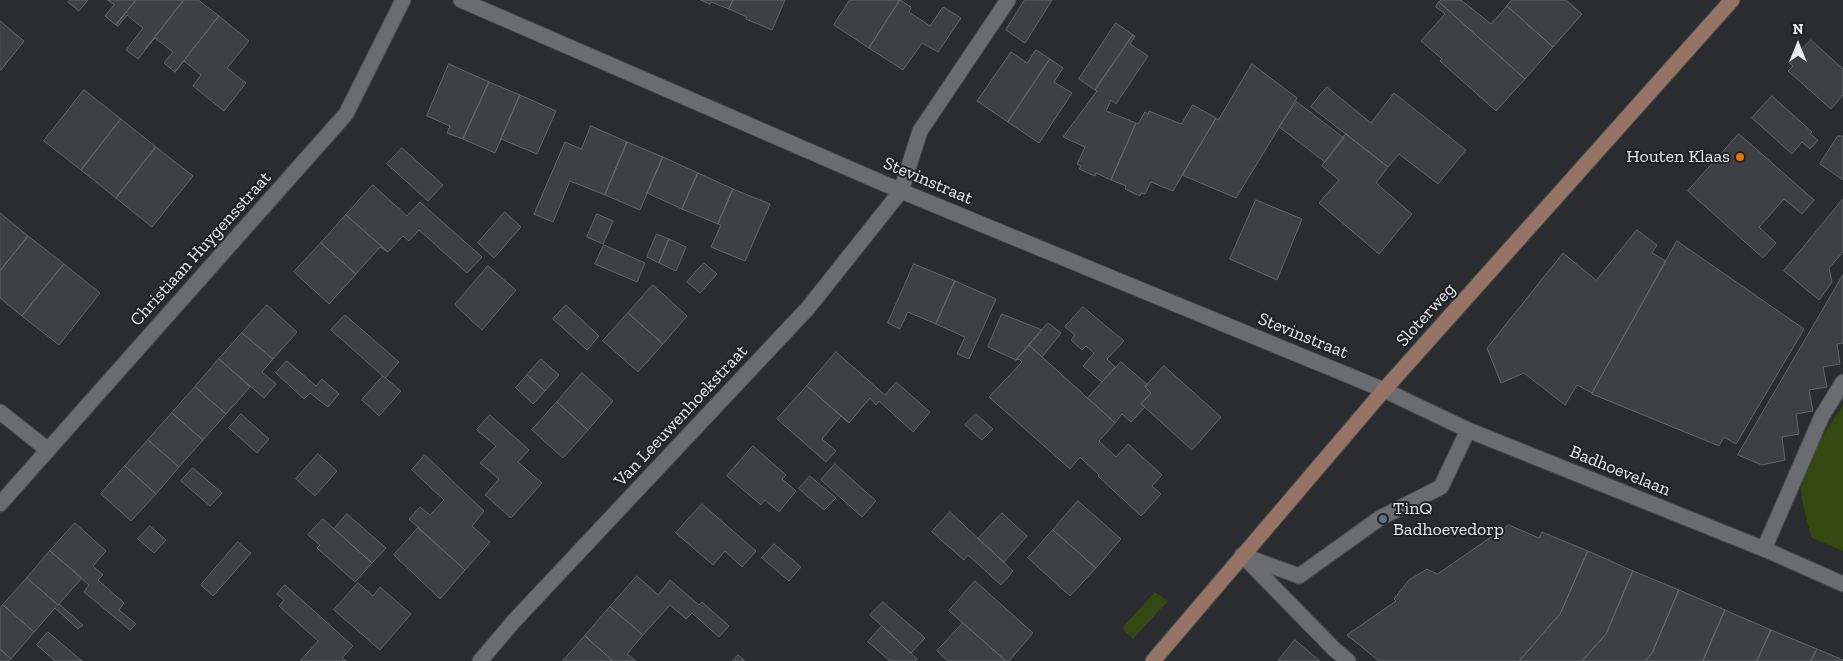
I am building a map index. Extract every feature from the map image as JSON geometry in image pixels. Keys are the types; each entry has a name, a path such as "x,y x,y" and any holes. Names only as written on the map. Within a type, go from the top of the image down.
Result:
{"street":[{"name":"Christiaan Huygensstraat","path":"0,504 346,114 403,0"},
{"name":"Stevinstraat","path":"461,0 901,191 1384,390"},
{"path":"901,191 920,131 1008,0"},
{"name":"Sloterweg","path":"1153,661 1384,390 1732,0"},
{"name":"Van Leeuwenhoekstraat","path":"480,661 514,621 808,308 901,191"},
{"path":"1764,549 1822,416 1843,382"},
{"name":"Badhoevelaan","path":"1384,390 1468,430 1764,549 1843,584"},
{"path":"0,412 48,450"},
{"path":"1242,555 1299,576 1380,518 1441,487 1468,430"},
{"path":"1242,555 1348,661"}],"green space":[{"path":"1843,406 1843,551 1812,538 1804,510 1801,480 1812,454"},
{"path":"1155,592 1168,601 1133,639 1122,628"}],"building":[{"path":"70,0 88,0 79,11 68,2"},
{"path":"108,0 136,0 116,25 105,16 114,5"},
{"path":"136,0 184,0 138,59 126,50 143,28 127,15 118,26 116,25"},
{"path":"184,0 198,0 219,16 175,72 164,63 173,52 155,38 145,49"},
{"path":"701,0 733,0 729,9"},
{"path":"733,0 785,0 772,30 746,19 747,17 729,9"},
{"path":"850,0 900,0 869,48 834,25"},
{"path":"900,0 911,7 909,12 930,26 943,7 961,18 938,52 922,43 903,70 869,48"},
{"path":"1025,0 1052,0 1025,43 1006,30"},
{"path":"1442,0 1461,0 1491,24 1507,6 1553,47 1525,79 1439,2"},
{"path":"1512,0 1566,0 1582,14 1553,47 1507,6"},
{"path":"1439,2 1525,79 1496,111 1440,61 1442,59 1421,41 1445,14 1436,7"},
{"path":"219,16 249,41 227,68 246,83 224,111 193,86 201,75 184,61 175,72"},
{"path":"0,21 24,41 1,70 0,70"},
{"path":"1116,23 1133,35 1095,90 1079,79"},
{"path":"1133,35 1135,36 1130,44 1148,56 1116,104 1111,100 1106,111 1136,123 1111,180 1096,173 1095,176 1079,169 1081,166 1077,164 1085,147 1063,137 1097,91 1095,90"},
{"path":"1811,40 1843,69 1843,95 1831,109 1788,71 1793,66 1789,63"},
{"path":"1036,50 1050,59 1008,122 977,101 1011,52 1027,63"},
{"path":"1050,59 1063,68 1054,82 1072,93 1039,143 1008,122"},
{"path":"449,64 489,82 463,139 447,133 450,126 427,116"},
{"path":"1252,64 1297,98 1236,198 1182,175 1216,118 1218,120"},
{"path":"489,82 520,95 495,153 463,139"},
{"path":"1327,87 1371,123 1394,93 1466,150 1438,184 1399,154 1388,167 1311,107"},
{"path":"84,90 121,119 81,170 44,141"},
{"path":"520,95 556,111 537,154 501,139"},
{"path":"1772,96 1812,132 1810,134 1818,140 1810,149 1802,142 1792,154 1752,118"},
{"path":"1297,102 1344,138 1325,162 1279,127"},
{"path":"1193,105 1216,118 1173,191 1151,182 1145,194 1141,193 1140,196 1125,189 1126,186 1111,180 1136,123 1138,124 1145,112 1148,114 1149,111 1181,124"},
{"path":"121,119 156,147 116,198 81,170"},
{"path":"591,126 627,142 605,195 570,181 553,222 534,214 565,142 581,149"},
{"path":"1346,134 1388,167 1376,183 1412,214 1379,254 1319,203 1339,180 1322,166"},
{"path":"1739,134 1814,200 1802,214 1784,199 1759,227 1776,243 1763,258 1688,191"},
{"path":"1838,136 1843,136 1843,180 1820,164"},
{"path":"627,142 663,157 640,210 605,195"},
{"path":"156,147 193,176 152,227 116,198"},
{"path":"402,148 443,185 428,201 387,164"},
{"path":"663,157 698,173 682,209 647,193"},
{"path":"698,173 733,189 718,224 682,209"},
{"path":"373,185 407,216 420,202 482,257 467,273 419,230 409,241 403,236 388,252 346,215"},
{"path":"733,189 770,204 745,261 711,247 721,225 718,224"},
{"path":"1843,199 1843,252 1829,268 1832,282 1819,300 1784,271"},
{"path":"1256,200 1302,219 1277,280 1230,259"},
{"path":"505,212 521,227 494,258 478,243"},
{"path":"0,213 28,236 0,271"},
{"path":"597,214 613,221 603,244 587,237"},
{"path":"346,215 388,252 380,247 356,274 321,243"},
{"path":"1637,230 1657,245 1652,253 1666,261 1592,393 1577,385 1565,405 1524,373 1501,383 1487,348 1563,253 1596,280"},
{"path":"657,234 669,239 659,263 647,257"},
{"path":"28,236 64,264 22,316 0,298 0,271"},
{"path":"669,239 686,247 676,271 659,263"},
{"path":"1677,241 1804,329 1736,444 1724,437 1719,446 1592,394"},
{"path":"321,243 356,274 329,304 294,272"},
{"path":"604,245 645,263 637,282 595,264"},
{"path":"704,263 717,274 700,293 687,282"},
{"path":"64,264 100,293 59,345 22,316"},
{"path":"914,264 955,281 936,324 908,312 900,329 888,323"},
{"path":"488,266 516,290 482,330 455,305"},
{"path":"1843,275 1843,343 1837,344 1840,364 1823,367 1827,387 1809,390 1813,411 1796,414 1799,434 1782,437 1785,460 1762,465 1738,455"},
{"path":"955,281 996,299 969,359 957,354 965,337 936,324"},
{"path":"653,285 687,316 663,344 628,313"},
{"path":"267,305 297,332 273,359 242,333"},
{"path":"566,305 599,336 587,350 553,319"},
{"path":"1083,307 1124,341 1107,359 1115,367 1102,382 1083,366 1094,353 1086,346 1082,350 1071,340 1075,335 1065,327"},
{"path":"628,313 663,344 638,372 603,341"},
{"path":"1002,314 1042,330 1016,360 988,347"},
{"path":"345,315 399,362 385,378 331,330"},
{"path":"1048,323 1061,333 1042,357 1029,345"},
{"path":"242,333 273,359 262,372 276,384 264,398 219,359"},
{"path":"1029,345 1115,423 1099,441 1116,457 1128,444 1162,475 1152,486 1161,494 1141,516 1080,457 1070,469 989,397 1022,362 1019,359 1016,360"},
{"path":"836,352 885,395 896,382 930,412 913,432 879,401 876,405 870,398 849,423 807,386"},
{"path":"219,359 250,387 226,414 195,387"},
{"path":"541,359 559,375 545,391 527,375"},
{"path":"287,361 316,386 322,379 339,394 328,407 310,393 304,399 276,373"},
{"path":"1121,362 1148,385 1145,387 1151,393 1141,404 1145,407 1131,422 1122,414 1115,423 1088,398"},
{"path":"1164,366 1221,417 1192,450 1141,404 1151,393 1145,387"},
{"path":"582,373 613,401 588,430 557,402"},
{"path":"527,375 545,391 533,404 516,388"},
{"path":"383,376 401,391 379,416 362,400"},
{"path":"807,386 849,423 841,416 822,439 836,451 826,462 777,419"},
{"path":"195,387 226,414 203,440 172,413"},
{"path":"557,402 588,430 563,458 532,430"},
{"path":"172,413 203,440 179,467 148,440"},
{"path":"241,414 269,439 257,453 229,428"},
{"path":"976,414 993,429 982,440 965,425"},
{"path":"490,415 529,450 518,462 542,483 511,518 485,495 499,479 480,463 496,446 477,430"},
{"path":"148,440 179,467 156,494 125,466"},
{"path":"753,446 786,475 782,479 796,491 779,512 765,500 761,505 727,476"},
{"path":"318,454 337,471 315,496 296,479"},
{"path":"425,455 484,511 472,526 490,542 465,570 409,519 420,507 430,515 444,500 412,470"},
{"path":"835,464 876,501 862,517 821,480"},
{"path":"125,466 156,494 131,521 101,494"},
{"path":"193,468 222,493 210,506 181,481"},
{"path":"810,476 836,498 824,510 799,489"},
{"path":"1078,501 1121,539 1096,568 1053,530"},
{"path":"702,504 756,551 742,567 725,551 713,565 676,533"},
{"path":"950,512 1013,571 1001,585 968,555 964,560 932,532"},
{"path":"1002,513 1027,536 1004,562 978,539"},
{"path":"347,514 386,548 372,563 334,529"},
{"path":"323,519 372,563 355,582 317,548 320,545 308,535"},
{"path":"75,523 106,551 93,566 103,575 98,580 124,603 119,610 136,624 130,630 84,592 89,585 50,551"},
{"path":"1509,525 1539,538 1542,532 1588,551 1560,614 1519,661 1379,661 1347,635 1396,601 1394,599 1409,580 1427,569 1437,574"},
{"path":"150,526 166,540 154,553 138,539"},
{"path":"418,528 465,570 440,599 394,555"},
{"path":"1053,530 1096,568 1070,596 1028,558"},
{"path":"238,542 251,553 213,596 201,585"},
{"path":"774,544 801,567 789,581 762,558"},
{"path":"50,551 82,578 58,605 27,578"},
{"path":"1588,551 1633,571 1606,634 1582,661 1519,661 1560,614"},
{"path":"1633,571 1679,590 1652,653 1645,661 1582,661 1606,634"},
{"path":"637,576 658,595 670,580 699,605 702,602 729,626 719,637 692,613 686,619 670,605 643,635 610,607"},
{"path":"27,578 83,625 78,629 55,608 34,632 3,605"},
{"path":"975,581 1033,633 1009,661 1006,661 949,611"},
{"path":"358,583 373,596 380,587 411,614 380,650 334,610"},
{"path":"285,585 353,646 342,658 346,661 300,661 318,641 279,606 284,600 277,594"},
{"path":"1679,590 1725,610 1703,661 1645,661 1652,653"},
{"path":"883,602 925,638 911,653 870,615"},
{"path":"3,605 34,632 11,659 0,649 0,608"},
{"path":"610,607 643,635 627,654 636,661 613,661 585,636"},
{"path":"1725,610 1771,630 1757,661 1703,661"},
{"path":"963,623 1006,661 948,661 937,651"},
{"path":"882,626 917,659 915,661 890,661 868,642"},
{"path":"1771,630 1817,649 1811,661 1757,661"},
{"path":"48,632 82,661 55,661 37,645"},
{"path":"585,636 613,661 563,661"},
{"path":"1295,640 1320,661 1278,661"},
{"path":"0,649 11,659 9,661 0,661"},
{"path":"1817,649 1843,660 1843,661 1811,661"},
{"path":"738,655 745,661 733,661"}],"place":[{"name":"Houten Klaas","path":"1740,157"},
{"name":"TinQ Badhoevedorp","path":"1383,519"}]}
